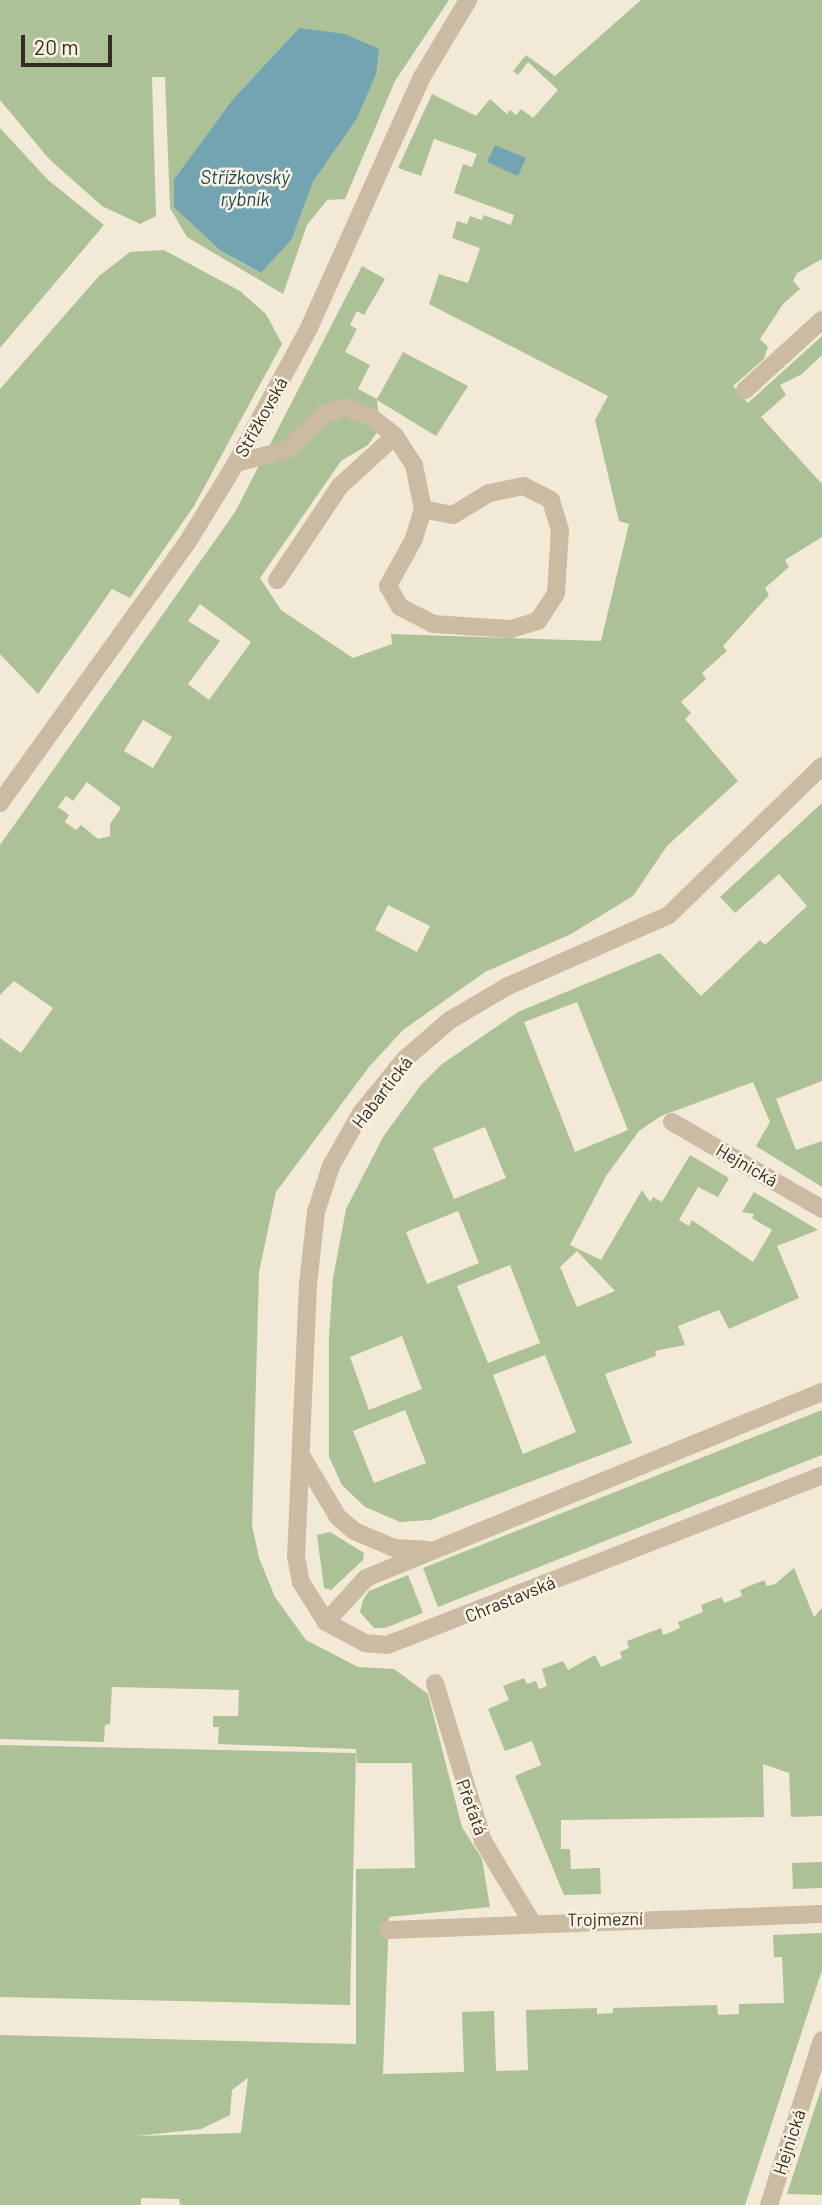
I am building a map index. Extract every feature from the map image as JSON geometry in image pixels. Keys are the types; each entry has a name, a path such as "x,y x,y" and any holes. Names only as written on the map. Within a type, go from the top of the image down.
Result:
{"street":[{"name":"Střížkovská","path":"0,803 187,543 236,463 309,328 422,77 468,0"},
{"path":"745,390 822,320"},
{"path":"236,463 287,450 324,414 346,407 371,417 395,436 414,465 423,509 414,539 388,586 400,607 433,624 511,629 538,621 556,593 560,530 551,500 523,486 489,493 453,515 423,509"},
{"path":"276,580 340,486 395,436"},
{"name":"Habartická","path":"326,1622 301,1581 296,1557 307,1284 316,1212 331,1166 361,1113 405,1059 450,1020 508,986 669,915 822,766"},
{"name":"Hejnická","path":"672,1122 822,1209"},
{"path":"326,1622 366,1578 822,1392"},
{"path":"301,1455 338,1517 354,1531 394,1548 438,1549"},
{"name":"Chrastavská","path":"326,1622 365,1643 404,1642 822,1475"},
{"name":"Přeťatá","path":"435,1683 483,1841 531,1921"},
{"name":"Trojmezní","path":"388,1930 531,1921 822,1914"},
{"name":"Hejnická","path":"769,2205 822,2040"}],"green space":[{"path":"0,0 449,0 395,81 345,199 327,200 307,225 283,294 187,237 170,208 165,77 152,77 156,216 140,224 102,206 49,159 0,100","holes":["299,28 356,120 313,182 292,239 260,273 221,251 174,179 233,99"]},
{"path":"641,0 822,0 822,259 797,273 793,281 800,289 783,304 760,339 768,347 764,359 733,386 748,403 822,336 822,355 802,374 780,385 786,395 761,417 822,484 822,537 785,560 789,567 765,588 769,595 723,646 727,651 702,673 706,679 681,702 691,713 685,719 738,781 667,846 633,896 571,934 485,972 403,1030 369,1067 276,1192 259,1272 252,1525 259,1558 275,1597 306,1640 358,1667 394,1669 428,1694 462,1827 482,1859 490,1907 389,1917 383,2074 464,2072 462,2012 494,2011 496,2071 528,2070 526,2010 597,2008 597,2014 613,2013 613,2008 717,2005 718,2015 739,2014 739,2004 784,2003 782,1957 774,1957 773,1935 822,1933 822,1970 745,2205 180,2205 179,2199 141,2198 141,2205 0,2205 0,2035 356,2044 356,1869 415,1868 412,1763 357,1763 356,1749 218,1744 219,1727 213,1727 213,1716 238,1716 239,1690 112,1687 110,1724 105,1725 104,1742 0,1739 0,1038 21,1053 53,1008 14,981 0,995 0,845 235,512 362,266 385,279 364,315 357,311 350,325 357,329 345,352 370,365 358,389 377,399 403,352 468,386 436,436 377,400 380,428 368,445 341,461 260,578 281,610 353,658 392,644 391,634 601,641 629,524 619,521 595,420 608,396 429,304 439,274 468,283 480,248 452,238 457,221 467,224 470,216 482,220 484,215 511,225 514,215 454,193 463,164 472,167 477,154 434,139 421,176 398,168 432,94 476,116 490,99 507,114 510,110 516,115 521,109 533,118 558,90 528,62 518,75 513,71 526,55 555,76","holes":["200,604 251,642 209,700 188,684 220,641 188,621","143,720 172,737 153,768 124,751","87,782 121,808 110,824 110,836 98,839 81,825 76,830 65,822 69,815 58,807 66,796 73,801","388,905 430,926 417,952 375,930","248,2078 241,2133 137,2136 201,2129 230,2115 232,2090"]},
{"path":"0,128 48,180 104,225 0,348"},
{"path":"164,250 240,291 266,314 282,344 194,506 130,598 112,589 38,694 0,654 0,389 99,276 130,252"},
{"path":"822,803 822,1081 776,1099 796,1150 822,1141 822,1187 756,1146 770,1122 753,1082 661,1116 639,1131 606,1176 570,1245 601,1260 642,1190 650,1202 653,1197 662,1202 690,1155 729,1178 718,1197 698,1187 679,1220 689,1226 692,1220 753,1262 772,1230 752,1218 754,1214 742,1212 754,1192 818,1230 777,1246 799,1298 729,1329 719,1310 678,1326 685,1345 655,1351 656,1356 605,1374 632,1443 430,1520 400,1522 365,1507 342,1485 329,1457 329,1336 333,1278 346,1209 383,1137 420,1086 442,1064 518,1012 660,953 701,996 760,940 765,945 807,906 779,874 735,913 720,897","holes":["577,1002 628,1130 575,1152 524,1022","485,1127 506,1178 454,1199 433,1148","458,1211 479,1263 427,1284 406,1232","577,1251 615,1291 577,1307 560,1267","510,1265 540,1343 488,1363 457,1286","402,1336 422,1389 369,1410 350,1357","545,1355 576,1432 523,1454 493,1375","405,1410 426,1463 374,1483 353,1431"]},
{"path":"822,1410 822,1455 438,1607 423,1568"},
{"path":"330,1532 364,1553 363,1560 331,1590 324,1588 317,1535"},
{"path":"794,1568 814,1617 822,1608 822,1816 791,1817 789,1773 763,1764 764,1817 561,1820 561,1849 570,1849 571,1869 600,1868 601,1894 564,1895 515,1776 541,1765 532,1741 505,1751 488,1709 509,1700 503,1686 524,1678 527,1684 536,1681 539,1689 547,1686 542,1669 563,1661 568,1670 595,1655 601,1667 622,1658 620,1652 629,1648 627,1641 661,1628 663,1635 671,1632 680,1628 678,1622 703,1612 701,1605 722,1597 724,1603 732,1600 742,1596 740,1590 764,1580 767,1586 775,1584"},
{"path":"408,1575 423,1613 385,1628 374,1628 360,1612 363,1600 369,1591"},
{"path":"0,1745 356,1753 350,2005 0,1997"},
{"path":"822,1862 822,1888 793,1889 792,1863"},
{"path":"822,2086 822,2195 787,2194"}],"water":[{"name":"Střížkovský rybník","path":"299,28 345,34 379,49 376,74 356,120 313,182 292,239 261,273 221,251 174,207 174,179 233,99"},
{"path":"495,145 526,158 518,176 487,162"}]}
